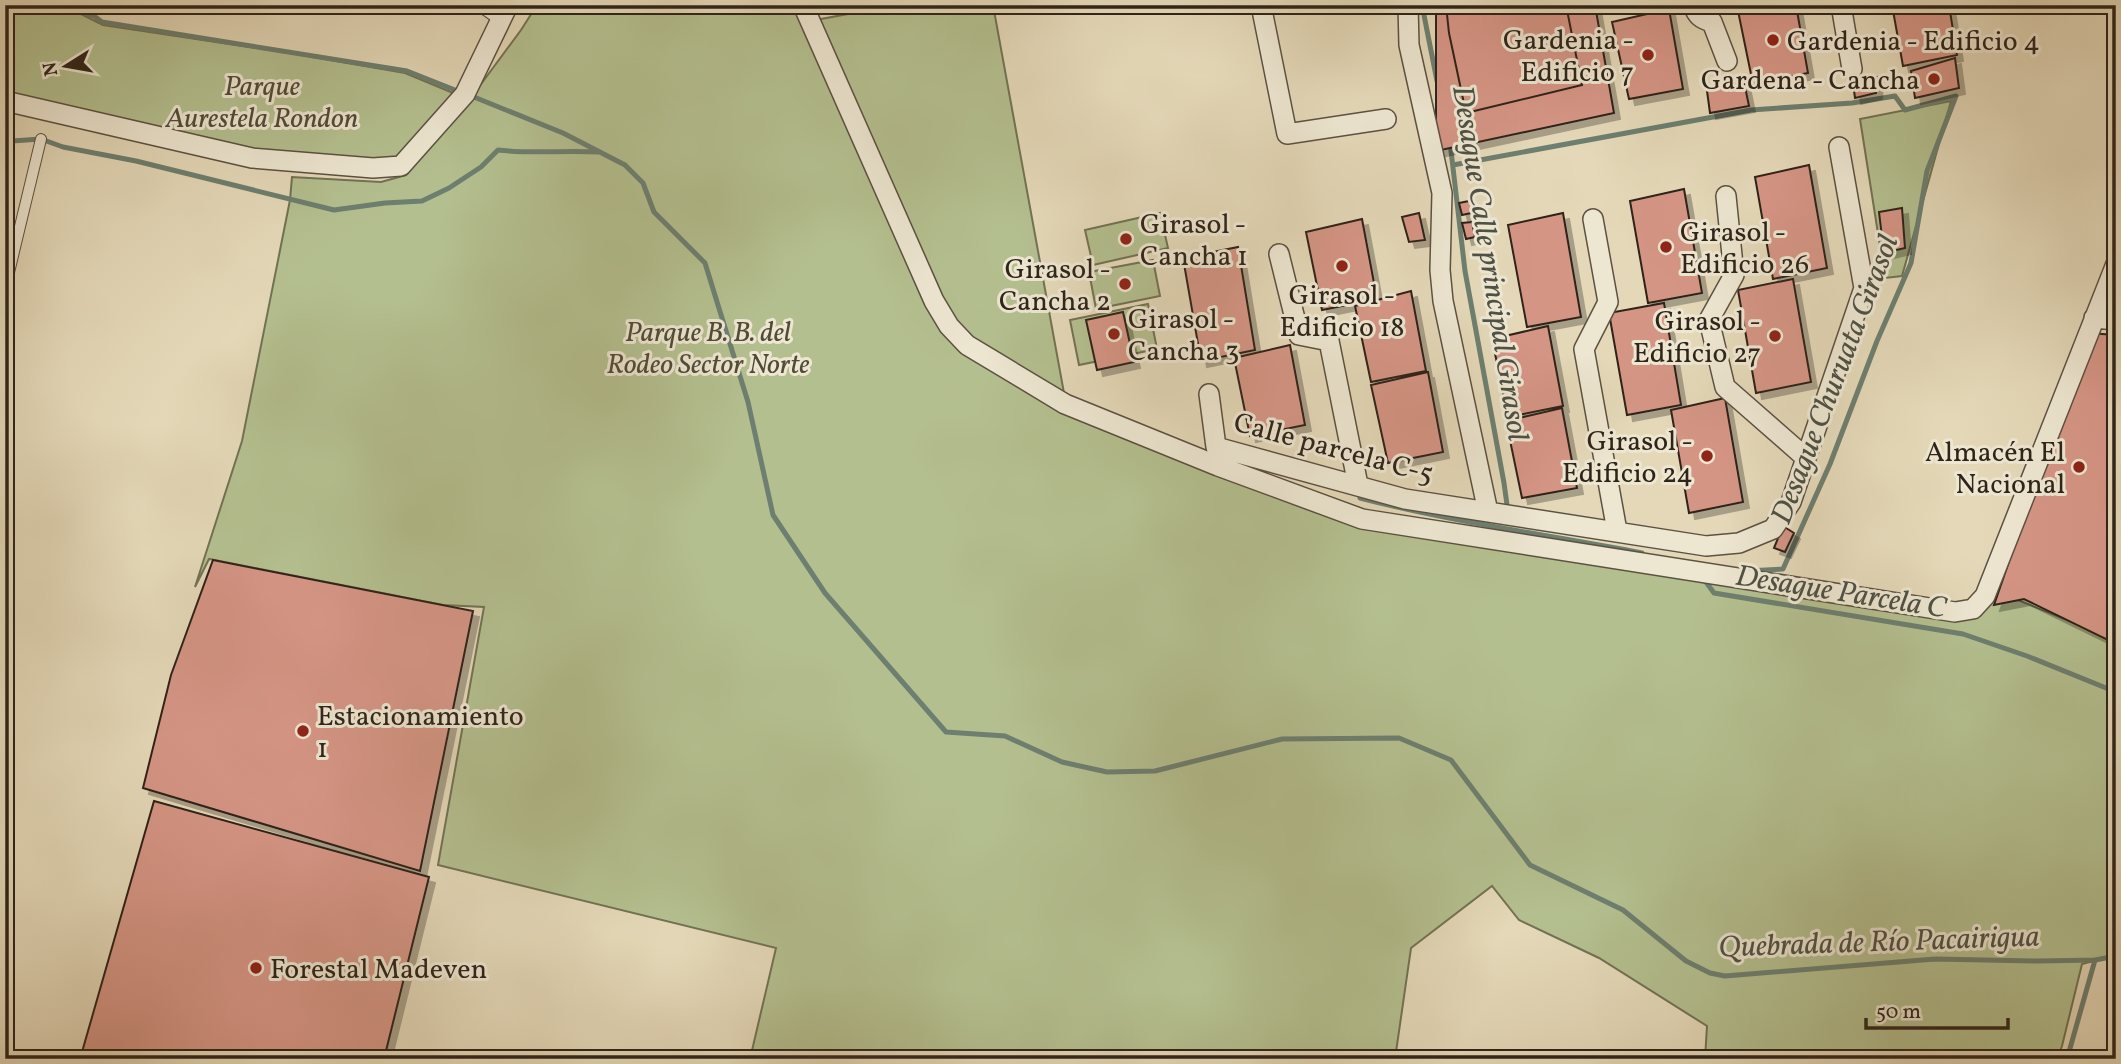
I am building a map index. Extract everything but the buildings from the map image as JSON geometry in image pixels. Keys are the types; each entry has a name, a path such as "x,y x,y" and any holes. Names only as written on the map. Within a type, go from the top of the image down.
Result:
{"street":[{"path":"803,5 934,302 948,326 967,345 1065,404 1218,466 1362,519 1955,612 1973,608 1985,596 2116,264"},
{"path":"1261,5 1287,134 1385,119"},
{"path":"1408,5 1409,45 1442,193 1440,270 1443,301 1488,512"},
{"path":"1693,5 1702,19 1712,22 1727,61"},
{"path":"1841,5 1853,69"},
{"path":"5,101 251,158 373,168 401,166 465,94 505,13"},
{"name":"Calle parcela C-5","path":"1209,394 1216,447 1405,499 1706,546 1739,543 1773,529 1791,502 1864,288 1839,147"},
{"path":"1726,196 1734,275 1709,320 1724,387 1806,458"},
{"path":"1593,219 1608,302 1584,349 1617,531"},
{"path":"1279,254 1299,335 1329,341 1357,485"},
{"path":"2094,318 2116,320"}],"lane":[{"path":"478,5 505,13"},
{"path":"5,289 41,139"}],"green space":[{"name":"Parque Aurestela Rondon","path":"5,5 51,5 77,12 103,25 405,73 458,95 400,163 309,160 5,99"},
{"name":"Parque B. B. del Rodeo Sector Norte","path":"537,5 803,5 810,21 896,5 993,5 1066,404 1377,514 1901,604 2018,600 2116,640 2116,955 2082,964 2057,1059 1705,1059 1707,1026 1599,958 1519,920 1492,886 1411,948 1395,1059 1144,1059 1075,1054 1073,1059 750,1059 776,948 438,865 484,607 443,605 209,559 195,587 242,441 290,200 292,177 381,182 406,175 467,103"},
{"path":"1951,101 1902,276 1885,278 1860,119"},
{"name":"Girasol - Cancha 1","path":"1160,213 1168,248 1093,265 1085,230"},
{"name":"Girasol - Cancha 2","path":"1153,260 1160,296 1096,309 1089,272"},
{"name":"Girasol - Cancha 3","path":"1148,304 1157,349 1079,365 1070,320"}],"waterway":[{"name":"Quebrada de Río Pacairigua","path":"58,5 94,16 102,22 407,71 460,92"},
{"name":"Desague Calle principal Girasol","path":"1422,5 1437,81"},
{"name":"Quebrada de Río Pacairigua","path":"469,95 563,133 625,165 643,183 654,212 705,263 748,402 773,515 825,593 946,732 1005,736 1062,762 1107,772 1155,771 1282,739 1399,738 1451,760 1530,865 1623,910 1686,961 1710,973 1725,976 1935,959 2038,961 2095,960 2116,956"},
{"name":"Desague Churuata Girasol","path":"1453,165 1751,110 1852,103 1895,96 1905,110 1956,96 1927,171 1911,263 1877,341 1830,464 1783,569 1746,571"},
{"path":"5,168 12,141 41,139 63,147 136,161 334,210 422,201 449,188 481,167 498,150 599,152"},
{"name":"Desague Calle principal Girasol","path":"1450,142 1465,271 1508,512"},
{"name":"Desague Parcela C","path":"1360,498 1465,521 1642,553"},
{"name":"Desague Parcela C","path":"1703,578 1714,593 1963,634 2027,656 2116,692"},
{"path":"2067,1059 2095,960"}],"place":[{"name":"Gardenia - Edificio 4","path":"1773,40"},
{"name":"Gardenia - Edificio 7","path":"1648,55"},
{"name":"Gardena - Cancha","path":"1934,79"},
{"name":"Girasol - Cancha 1","path":"1126,239"},
{"name":"Girasol - Edificio 26","path":"1666,247"},
{"name":"Girasol - Edificio 18","path":"1342,266"},
{"name":"Girasol - Cancha 2","path":"1125,284"},
{"name":"Girasol - Cancha 3","path":"1114,334"},
{"name":"Girasol - Edificio 27","path":"1775,336"},
{"name":"Girasol - Edificio 24","path":"1707,456"},
{"name":"Almacén El Nacional","path":"2079,467"},
{"name":"Estacionamiento 1","path":"303,731"},
{"name":"Forestal Madeven","path":"256,968"}]}
